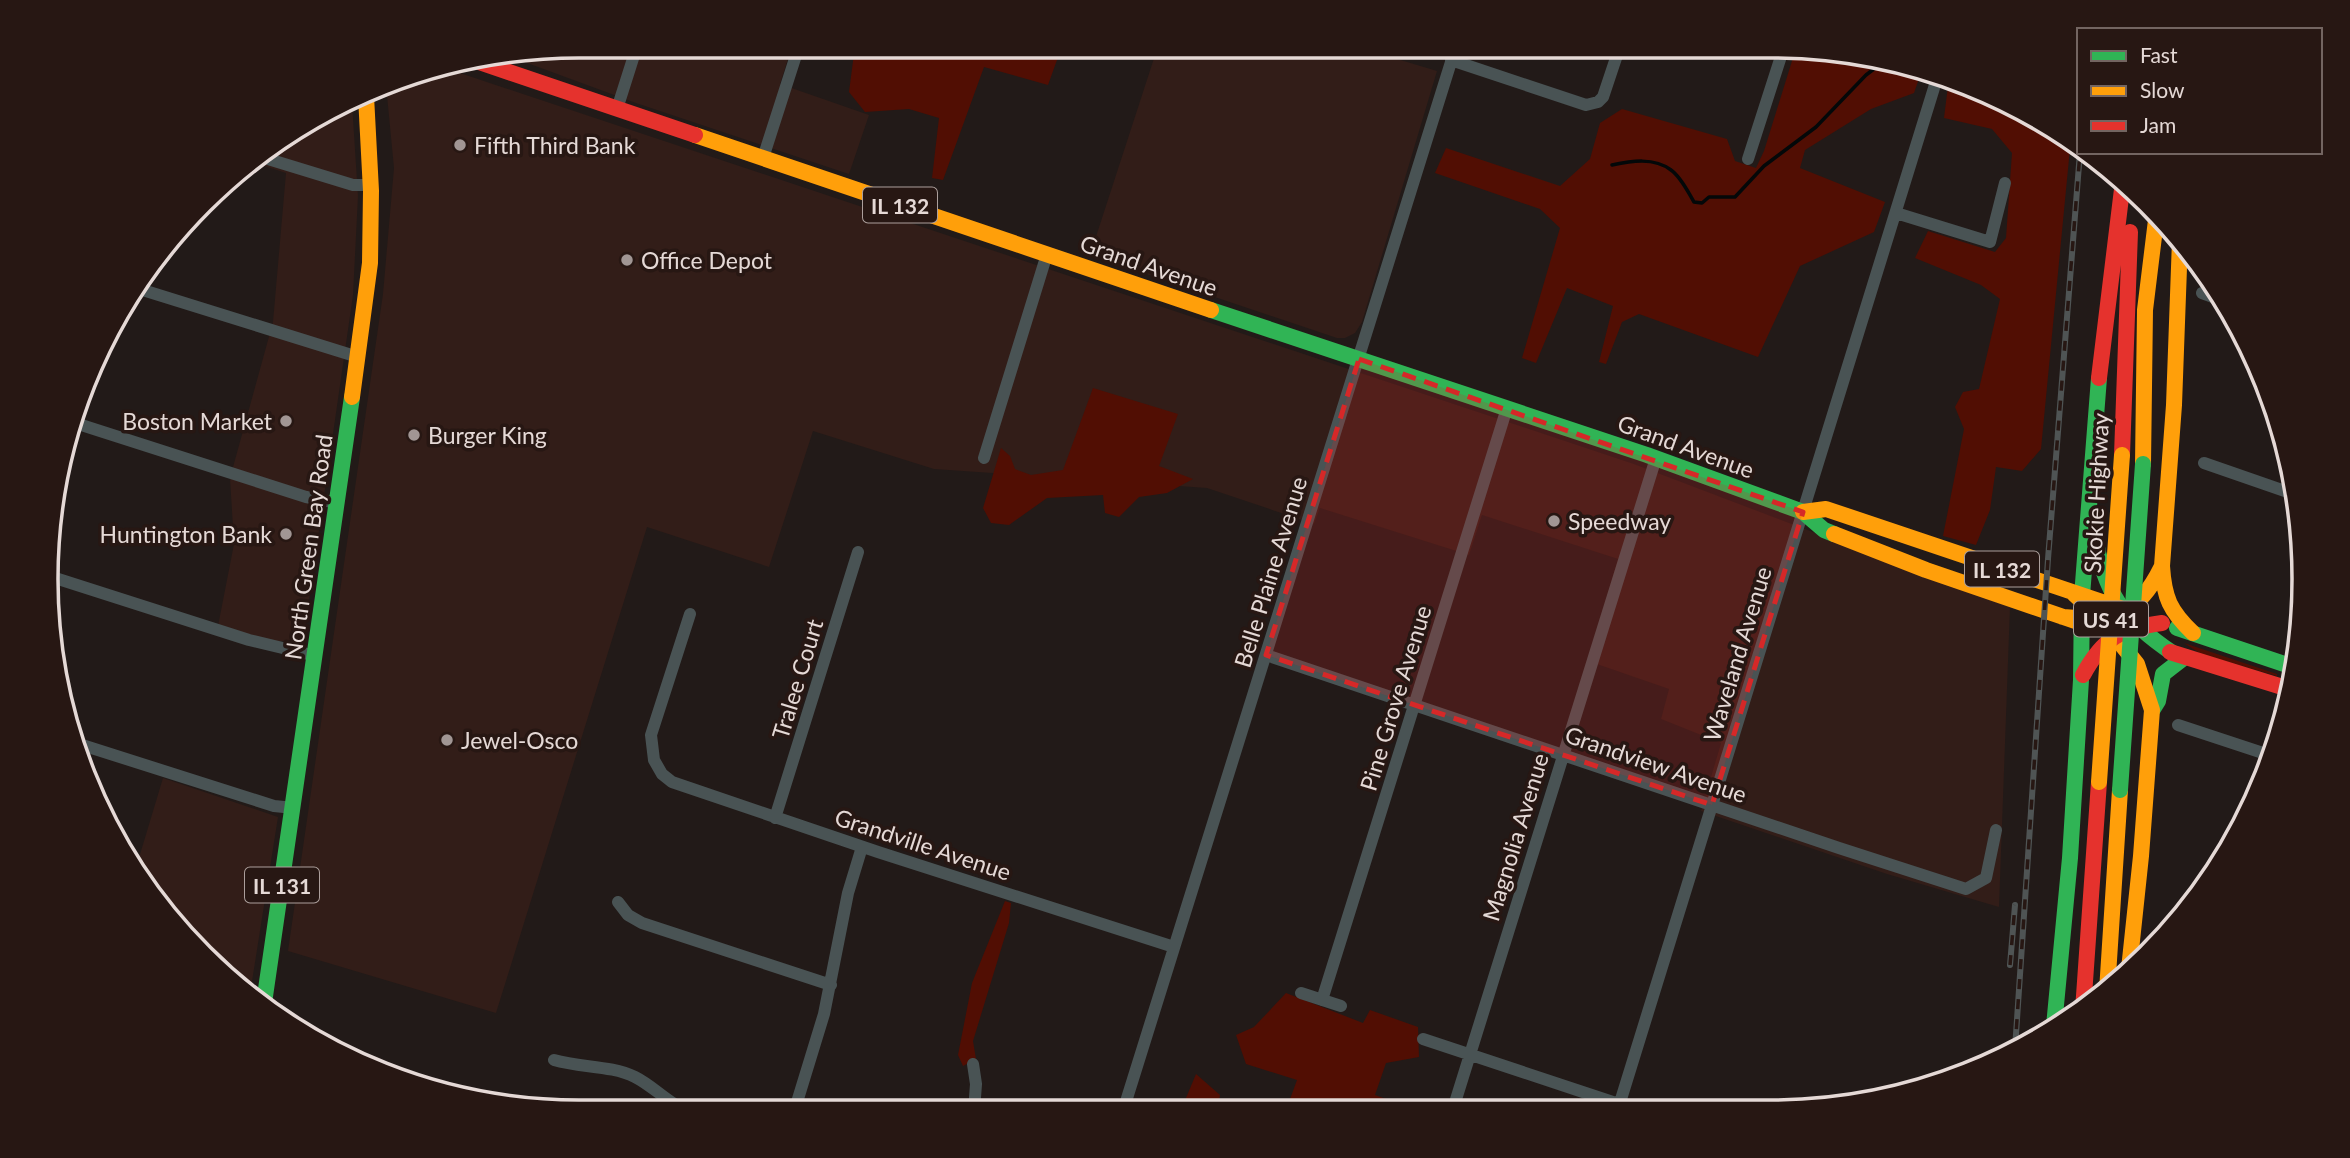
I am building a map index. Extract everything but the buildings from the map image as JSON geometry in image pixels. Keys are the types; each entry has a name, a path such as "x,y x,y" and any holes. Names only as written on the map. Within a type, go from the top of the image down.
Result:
{"main road":[{"name":"Grand Avenue","path":"490,66 1656,458 1803,512 1824,530 1926,570 2281,686"},
{"name":"North Green Bay Road","path":"265,995 369,274 372,185 366,103"},
{"path":"2055,1016 2070,858 2081,680 2079,596 2095,411 2122,193"},
{"name":"Skokie Highway","path":"2083,997 2122,455 2131,201"},
{"name":"Skokie Highway","path":"2108,977 2143,464 2145,310 2155,227"},
{"path":"2179,255 2174,405 2162,592 2169,607 2193,633"},
{"name":"Grand Avenue","path":"1803,512 1826,509 2285,664"},
{"path":"2088,510 2100,567 2124,611 2136,628 2180,655 2163,674 2158,701 2152,710"},
{"path":"2081,621 2101,619 2124,611 2147,596 2162,566"},
{"path":"2079,596 2115,634 2137,664 2152,710 2130,957"},
{"path":"2081,680 2096,650 2115,634 2162,623"},
{"path":"2067,1008 2070,858"}],"street":[{"path":"617,109 633,58"},
{"path":"763,158 795,58"},
{"path":"1451,60 1587,105 1594,105 1604,97 1616,58"},
{"path":"1748,159 1780,58"},
{"name":"Belle Plaine Avenue","path":"1125,1100 1451,60"},
{"name":"Waveland Avenue","path":"1621,1100 1935,84"},
{"path":"270,160 353,185 372,185"},
{"path":"1896,213 1990,242 2006,183"},
{"path":"984,458 1047,254"},
{"path":"145,291 358,357"},
{"path":"2202,293 2208,295"},
{"name":"Pine Grove Avenue","path":"1322,1000 1507,408"},
{"path":"81,425 306,497 338,503"},
{"name":"Magnolia Avenue","path":"1456,1100 1656,458"},
{"path":"2204,463 2284,491"},
{"name":"Tralee Court","path":"775,818 859,552"},
{"path":"58,579 249,640 316,656"},
{"name":"Grandville Avenue","path":"690,614 651,735 654,760 662,774 677,784 775,818 1174,947"},
{"name":"Grandview Avenue","path":"1266,655 1966,889 1986,878 1996,830"},
{"path":"2178,725 2262,754"},
{"path":"85,746 274,806 294,808"},
{"path":"797,1100 831,985 848,893 862,847"},
{"path":"618,902 628,915 642,923 831,985"},
{"path":"1301,993 1341,1006"},
{"path":"1423,1039 1602,1100"},
{"path":"554,1060 583,1067 613,1069 635,1077 667,1100"},
{"path":"973,1064 975,1100"}],"highlighted area":[{"path":"1359,359 1803,512 1712,805 1266,655"}],"shaded area":[{"path":"579,58 788,58 780,84 869,115 849,174 636,103 522,61"},
{"path":"853,58 1058,58 1048,85 984,67 943,180 932,178 939,118 909,109 865,112 849,92"},
{"path":"1154,58 1394,58 1437,71 1362,322 1355,333 1345,338 1337,338 1090,255"},
{"path":"1793,59 1839,62 1919,79 1914,93 1871,109 1805,150 1800,168 1885,202 1874,232 1800,266 1758,357 1639,314 1622,322 1606,364 1599,362 1613,306 1567,288 1536,363 1522,358 1560,228 1540,209 1435,173 1446,148 1560,186 1590,159 1600,123 1622,109 1727,139 1735,161 1756,168 1764,151"},
{"path":"458,72 1634,464 2010,607 1999,907 1887,874 1701,811 1721,743 1661,719 1669,689 1588,661 1618,559 1482,515 1469,555 1320,508 1314,524 1207,488 934,469 813,431 769,567 647,527 496,1013 288,951 383,294 394,168 387,94"},
{"path":"1948,88 2002,112 2070,152 2041,449 2022,471 1996,467 1990,510 1976,545 1943,536 1964,429 1955,407 1963,392 1979,389 2000,299 1981,285 1915,258 1928,231 1995,252 2006,238 2012,153 1992,129 1944,118"},
{"path":"352,110 358,196 353,295 304,635 297,641 269,641 218,626 234,544 230,478 273,322 286,173 262,165 318,128"},
{"path":"1093,388 1178,414 1159,466 1193,479 1167,493 1139,497 1119,517 1105,513 1103,495 1047,498 1009,525 991,523 983,508 1001,448 1010,456 1015,469 1031,475 1063,470"},
{"path":"2184,643 2277,674 2277,676 2201,654"},
{"path":"163,778 278,817 252,984 210,948 187,923 139,858"},
{"path":"1005,901 1011,903 1009,923 973,1041 976,1059 963,1066 958,1055 972,983"},
{"path":"1286,993 1363,1023 1370,1010 1418,1027 1419,1057 1386,1063 1375,1095 1389,1100 1290,1100 1297,1080 1246,1064 1236,1035 1254,1027"},
{"path":"1196,1074 1220,1095 1219,1100 1185,1100"}],"waterway":[{"path":"1612,165 1642,161 1664,166 1678,177 1694,202 1702,203 1709,197 1735,197 1764,166 1816,127 1875,68"}],"railway":[{"path":"2016,1039 2048,559 2079,159"},
{"path":"2010,965 2015,905"}],"traffic: fast":[{"path":"1211,310 1647,455 1803,512 1824,530 1834,534"},
{"path":"2055,1016 2070,858 2081,680 2082,596 2099,378"},
{"path":"265,995 352,397"},
{"path":"2120,790 2143,464"},
{"path":"2094,532 2104,572 2119,603 2141,629 2174,654"},
{"path":"2177,628 2285,664"},
{"path":"2153,709 2158,701 2163,674 2185,657"}],"traffic: slow":[{"path":"352,397 370,263 371,191 366,103"},
{"path":"695,135 1211,310"},
{"path":"2143,464 2145,310 2155,227"},
{"path":"2179,255 2174,405 2162,566 2164,587 2170,603 2193,633"},
{"path":"2099,782 2122,455"},
{"path":"1803,512 1826,509 2126,610"},
{"path":"1834,534 1926,570 2078,622"},
{"path":"2063,617 2096,618 2122,612 2143,596 2161,568"},
{"path":"2074,594 2101,619 2137,664 2152,710 2130,957"},
{"path":"2108,977 2120,790"}],"traffic: jam":[{"path":"490,66 695,135"},
{"path":"2099,378 2122,193"},
{"path":"2122,455 2130,232"},
{"path":"2083,675 2098,652 2115,637 2135,628 2162,623"},
{"path":"2170,652 2281,686"},
{"path":"2084,996 2099,782"}],"place":[{"name":"Fifth Third Bank","path":"460,145"},
{"name":"Office Depot","path":"627,260"},
{"name":"Boston Market","path":"286,421"},
{"name":"Burger King","path":"414,435"},
{"name":"Speedway","path":"1554,521"},
{"name":"Huntington Bank","path":"286,534"},
{"name":"Jewel-Osco","path":"447,740"}]}
